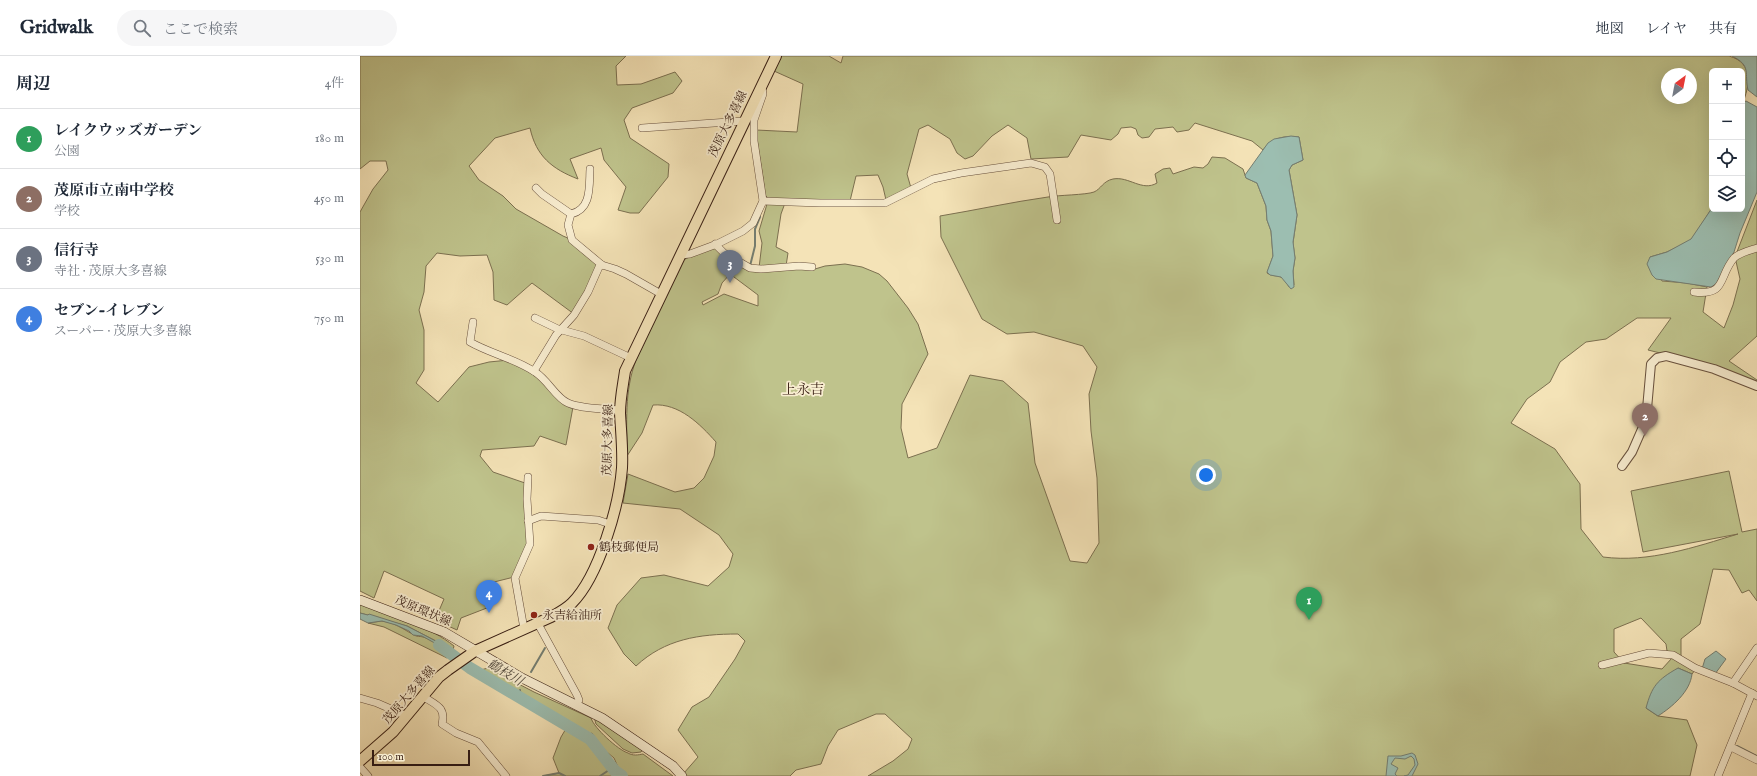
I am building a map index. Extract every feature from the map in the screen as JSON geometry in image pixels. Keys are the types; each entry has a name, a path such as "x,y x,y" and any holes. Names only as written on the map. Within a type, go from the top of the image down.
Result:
{"main road":[{"name":"茂原大多喜線","path":"360,761 382,743 424,697 439,678 453,667 472,653 562,610 572,603 578,595 597,562 616,501 622,470 620,410 625,371 743,121 776,56"},
{"name":"茂原環状線","path":"360,600 444,632 472,653 577,704 602,718 673,766 682,776"}],"street":[{"path":"680,255 690,254 715,244 750,227 753,223 763,200 754,141 754,120 763,94 762,82"},
{"path":"642,128 743,121"},
{"path":"763,200 820,203 885,203 933,179 961,173 1031,163 1044,167 1050,174 1057,220"},
{"path":"571,214 578,212 586,203 589,193 590,169"},
{"path":"536,188 542,194 571,214"},
{"path":"571,214 568,225 572,240 602,265 615,268 661,294"},
{"path":"715,244 724,253 750,268 761,269 799,266 812,268"},
{"path":"1694,292 1708,293 1716,289 1735,257 1757,248"},
{"path":"534,371 556,335 574,315 588,292 599,267 602,265"},
{"path":"535,318 561,329 584,336 631,358"},
{"path":"473,322 470,342 505,356 534,371 543,377 566,402 576,405 620,410"},
{"path":"1622,466 1635,446 1646,420 1652,364 1657,358 1666,356 1696,364 1757,386"},
{"path":"524,629 515,578 530,544 528,521 528,477"},
{"path":"528,521 541,516 598,520 610,524"},
{"path":"538,622 577,695 579,700 577,704"},
{"path":"1733,683 1757,648"},
{"path":"1602,665 1649,652 1662,653 1673,656 1695,668 1733,683 1754,694 1718,776"},
{"path":"424,697 440,707 444,716 442,724 456,733 478,742 506,776"},
{"path":"360,698 377,703 407,716"},
{"path":"1731,747 1757,760"},
{"path":"360,767 368,776"}],"green space":[{"path":"360,56 626,56 616,66 617,85 641,84 675,72 682,81 673,93 632,108 624,120 630,138 669,164 668,177 639,213 630,213 618,210 626,187 604,160 601,148 570,159 578,179 560,171 546,160 536,146 530,128 495,138 469,166 479,180 503,196 516,209 563,236 575,241 602,263 574,314 532,283 507,305 494,300 493,272 487,255 460,256 437,253 426,266 424,292 419,310 424,330 424,370 416,383 438,402 469,367 489,362 509,360 541,378 573,407 566,445 540,436 534,446 482,450 480,456 493,472 525,483 528,544 514,577 486,584 492,606 461,618 457,630 435,620 444,599 384,571 374,598 360,591 360,212 373,189 388,170 386,161 370,161 360,169"},
{"path":"781,56 829,56 841,63 843,56 1729,56 1737,59 1743,64 1746,69 1748,76 1745,97 1745,68 1709,68 1709,212 1694,236 1688,242 1667,252 1650,257 1662,281 1687,283 1707,287 1703,312 1724,328 1733,305 1740,279 1735,257 1757,200 1757,336 1729,361 1757,380 1757,384 1725,369 1648,350 1671,318 1637,318 1606,339 1586,342 1560,362 1550,382 1527,399 1511,423 1555,449 1580,484 1581,529 1603,557 1637,558 1655,556 1689,549 1738,534 1643,552 1631,491 1729,471 1742,532 1757,529 1757,601 1749,590 1742,593 1729,570 1713,569 1700,624 1681,639 1681,658 1667,651 1666,644 1641,618 1614,629 1614,652 1624,663 1662,669 1672,658 1695,670 1692,674 1678,668 1646,708 1658,716 1687,720 1697,745 1690,776 868,776 893,761 908,749 912,739 885,714 876,714 838,730 828,746 821,764 796,770 790,776 687,776 684,773 698,757 678,730 692,707 709,697 735,659 745,641 738,634 696,637 671,644 647,657 636,666 624,654 608,628 617,605 641,578 664,575 708,586 729,567 733,554 719,535 680,509 623,503 628,474 675,492 694,488 704,478 714,456 716,442 696,422 672,407 653,405 642,433 627,456 627,408 632,372 636,360 683,260 714,246 749,269 790,267 815,269 825,266 845,264 862,267 879,274 887,281 908,308 918,324 928,354 902,404 901,428 908,458 937,448 970,375 1003,381 1028,403 1035,463 1070,561 1087,563 1099,543 1097,478 1091,431 1089,394 1097,367 1083,346 1034,332 1007,334 982,319 941,237 940,216 1053,196 1090,193 1096,191 1107,181 1113,179 1125,180 1146,186 1151,185 1157,183 1155,174 1163,169 1170,168 1173,174 1194,167 1203,168 1208,164 1212,157 1225,158 1243,169 1246,178 1257,183 1266,206 1267,220 1271,231 1273,256 1267,273 1281,277 1289,287 1294,285 1293,271 1295,258 1293,243 1297,215 1289,170 1292,165 1303,160 1299,137 1289,136 1279,138 1266,146 1263,150 1252,141 1195,123 1189,130 1177,132 1173,127 1155,129 1149,137 1142,138 1138,135 1136,129 1131,127 1121,128 1118,134 1111,140 1081,135 1068,157 1031,159 1027,138 1008,125 992,136 973,156 965,159 957,153 950,139 928,125 919,129 907,174 911,188 886,200 878,175 856,176 850,201 769,199 765,195 756,130 797,132 803,84 774,71","holes":["730,274 758,295 758,306 724,294 703,305 702,302 718,294 722,283"]},
{"path":"785,203 781,214 776,247 788,253 786,266 759,268 762,243 759,231 767,204"},
{"path":"360,603 434,633 454,646 453,650 407,626 360,613"},
{"path":"381,621 394,624 415,636 433,641 442,648 447,658 384,627 368,623"},
{"path":"488,668 534,692 591,718 601,733 618,748 632,755 643,754 673,776 627,776 618,767 614,758 602,748 592,733 588,735 549,710 547,711 519,694 521,691 520,690 517,693 477,671"},
{"path":"594,717 643,749 641,752 632,753 623,749 596,724"},
{"path":"567,727 589,741 618,776 543,776 559,773 553,758 561,737"}],"shaded area":[{"path":"1732,56 1757,56 1757,97 1748,90 1745,67"},
{"path":"1745,102 1757,107 1757,192 1734,252 1718,283 1711,287 1656,279 1652,275 1647,264 1650,257 1667,252 1691,239 1709,212 1745,212"},
{"path":"1291,136 1299,137 1303,160 1292,165 1289,170 1297,215 1293,242 1295,258 1293,271 1294,287 1291,289 1281,277 1270,275 1267,272 1273,256 1271,231 1267,220 1266,206 1257,183 1246,178 1245,175 1268,143 1274,139"},
{"path":"360,613 369,614 407,626 453,650 451,655 447,658 445,656 446,654 444,649 440,646 422,636 413,635 409,631 396,625 382,621 368,623 360,619"},
{"path":"1716,651 1726,659 1715,674 1702,669 1705,659"},
{"path":"1678,668 1692,674 1691,681 1680,698 1658,716 1646,708 1653,689 1660,680"},
{"path":"1412,753 1415,755 1418,764 1412,776 1404,776 1408,775 1415,765 1414,759 1411,756 1405,759 1395,758 1391,764 1398,768 1395,774 1397,776 1386,776 1388,756 1401,756"}],"waterway":[{"path":"750,266 755,246 755,229 760,217"},
{"name":"鶴枝川","path":"439,645 470,668 590,739 615,771 622,776"},
{"path":"531,672 545,648"},
{"name":"鶴枝川","path":"517,696 520,690"},
{"path":"1737,746 1757,756"},
{"path":"600,776 612,768"},
{"path":"543,776 559,773 565,776"}],"place":[{"name":"信行寺","path":"730,283"},
{"name":"茂原市立南中学校","path":"1645,436"},
{"name":"鶴枝郵便局","path":"591,547"},
{"name":"セブン-イレブン","path":"489,613"},
{"name":"永吉給油所","path":"534,615"},
{"name":"レイクウッズガーデン","path":"1309,620"}],"district":[{"name":"上永吉","path":"803,390"}]}
